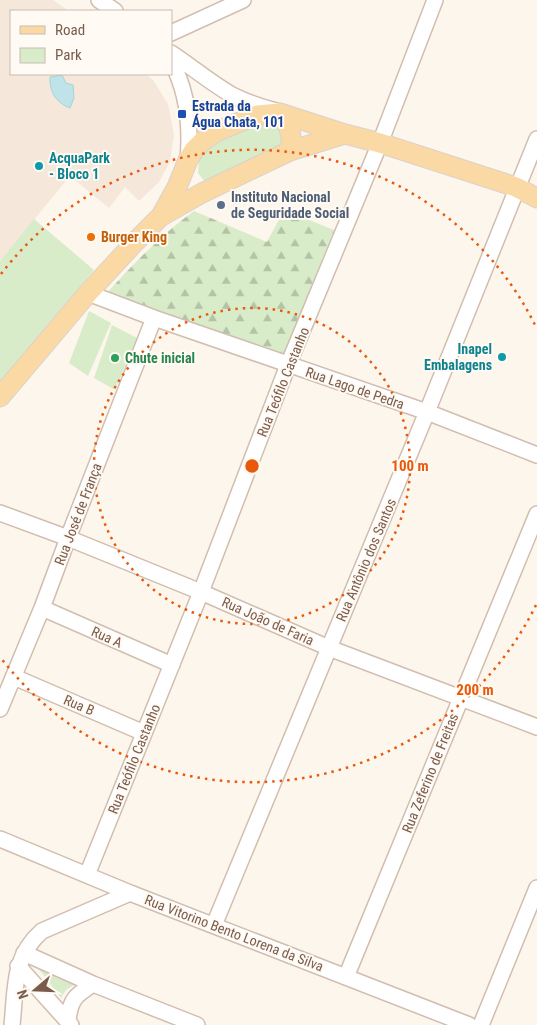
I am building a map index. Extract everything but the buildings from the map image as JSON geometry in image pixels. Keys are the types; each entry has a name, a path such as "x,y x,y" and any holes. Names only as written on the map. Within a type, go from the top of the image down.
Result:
{"main road":[{"path":"280,113 286,121 291,134 290,151"},
{"path":"160,217 177,187 188,160 194,150 204,140 218,131 257,115 280,113 516,187 537,198"},
{"path":"0,397 88,293 160,217 202,193 290,151 345,134"},
{"path":"188,160 191,178 202,193"}],"street":[{"path":"99,0 113,10"},
{"path":"172,33 243,0"},
{"name":"Rua Teófilo Castanho","path":"87,876 172,666 288,365 380,143 434,0"},
{"path":"172,54 214,84 233,95 280,113"},
{"path":"172,63 182,87 187,110 190,136 188,160"},
{"name":"Rua Antônio dos Santos","path":"214,925 427,412 516,187 537,139"},
{"name":"Rua Lago de Pedra","path":"88,293 154,318 427,412 537,454"},
{"name":"Rua José de França","path":"0,709 42,608 154,318"},
{"name":"Rua João de Faria","path":"0,513 68,538 201,592 329,648 537,727"},
{"name":"Rua Zeferino de Freitas","path":"346,977 537,514"},
{"name":"Rua A","path":"42,608 172,666"},
{"name":"Rua B","path":"14,677 144,732"},
{"name":"Rua Vitorino Bento Lorena da Silva","path":"0,839 87,876 469,1025"},
{"path":"481,1025 537,888"},
{"path":"12,1025 21,960 30,941 42,931 130,892"},
{"path":"21,960 93,984 197,1025"},
{"path":"21,960 70,1023"},
{"path":"70,1023 71,1003 77,994 93,984"}],"shaded area":[{"path":"0,0 53,0 68,10 10,10 10,75 147,75 153,80 168,104 174,134 170,162 159,182 139,201 125,187 109,208 70,176 0,261"}],"green space":[{"path":"274,123 283,133 283,146 206,183 198,173 199,158 211,145 254,124"},
{"path":"284,210 334,230 283,356 106,294 148,250 194,211 267,242"},
{"path":"34,219 94,270 0,382 0,261"},
{"name":"Chute inicial","path":"89,311 111,323 88,376 69,363"},
{"name":"Chute inicial","path":"112,325 137,338 115,390 94,378"},
{"path":"38,968 75,984 66,990 61,998"}],"water":[{"path":"62,75 66,83 73,85 74,98 70,108 57,100 52,92 50,77"}],"place":[{"name":"Estrada da Água Chata, 101","path":"182,114"},
{"name":"AcquaPark - Bloco 1","path":"39,166"},
{"name":"Instituto Nacional de Seguridade Social","path":"221,205"},
{"name":"Burger King","path":"91,237"},
{"name":"Inapel Embalagens","path":"502,357"},
{"name":"Chute inicial","path":"115,358"}]}
